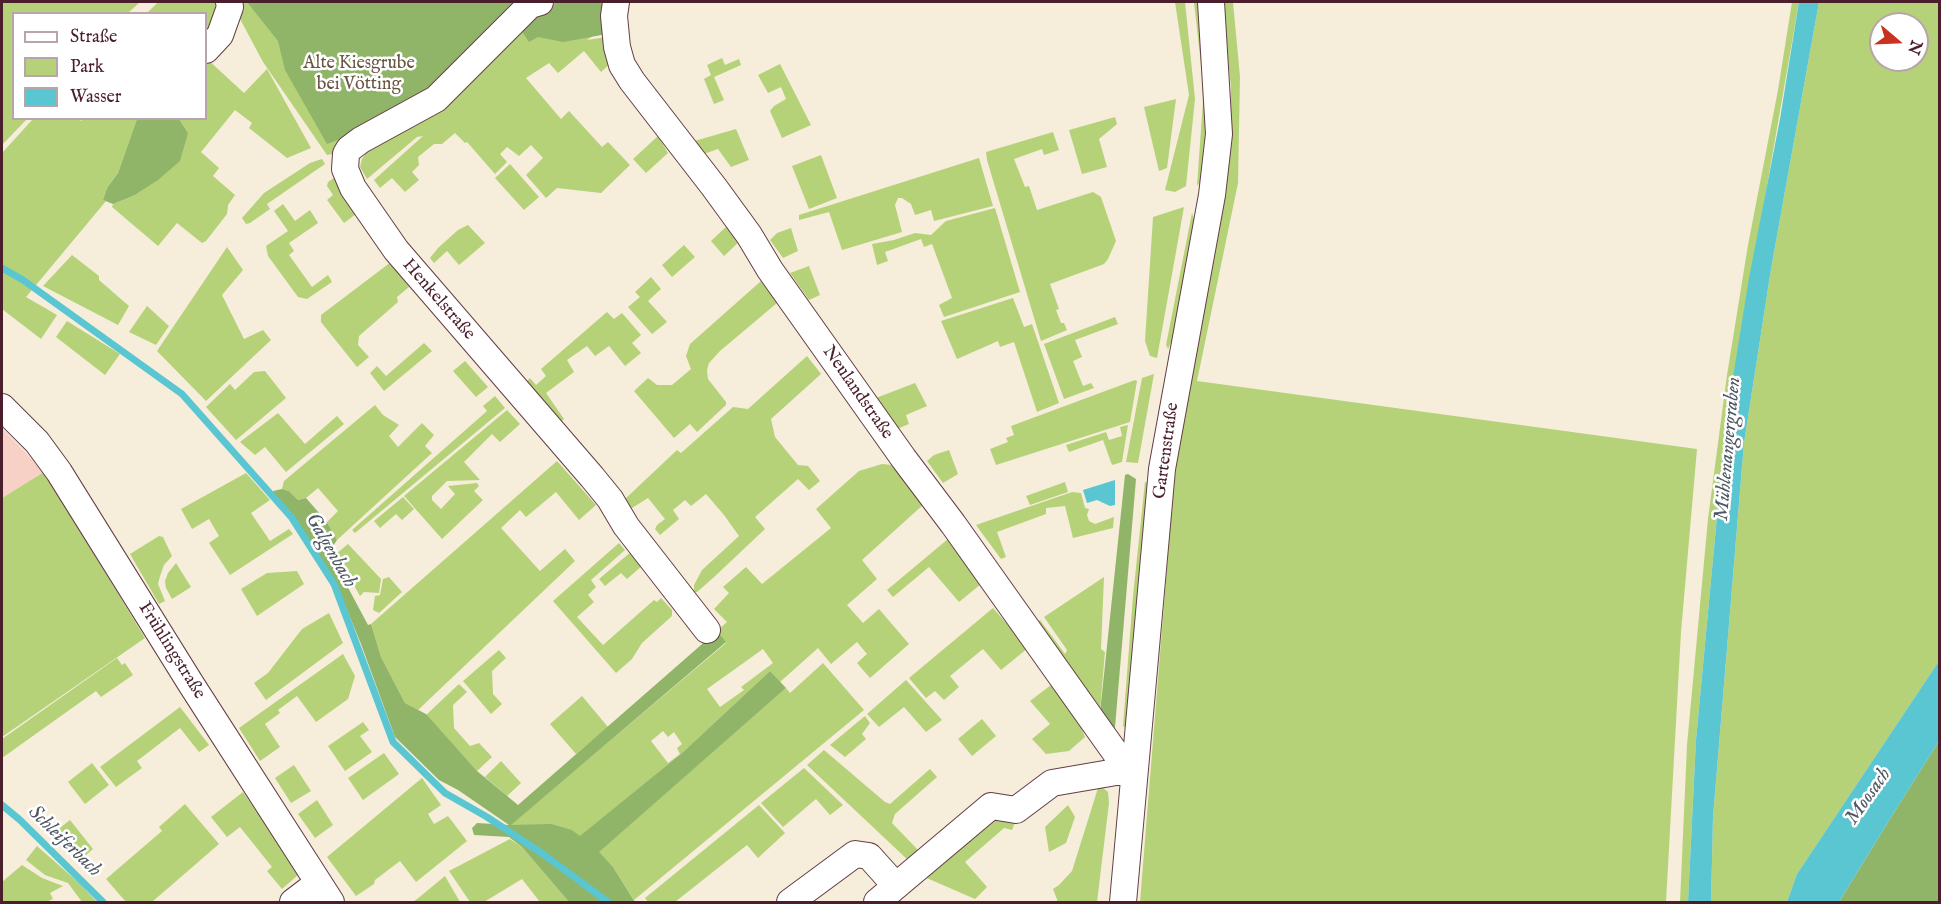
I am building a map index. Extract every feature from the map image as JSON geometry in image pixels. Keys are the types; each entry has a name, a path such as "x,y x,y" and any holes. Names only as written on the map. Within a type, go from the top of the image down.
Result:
{"street":[{"path":"207,49 220,35 230,7 229,2"},
{"name":"Henkelstraße","path":"540,2 530,5 436,99 361,140 349,149 346,154 345,169 353,188 396,250 610,499 626,526 707,630"},
{"name":"Neulandstraße","path":"616,2 614,16 618,54 632,81 749,235 770,270 904,459 953,524 1117,755 1133,771"},
{"name":"Gartenstraße","path":"1123,903 1133,771 1162,469 1212,195 1220,134 1211,2"},
{"name":"Frühlingstraße","path":"2,407 37,442 59,472 325,893"},
{"path":"877,903 991,806 1016,810 1052,783 1104,773 1133,771"},
{"path":"790,903 855,854 868,856 896,886"},
{"path":"293,903 325,893"}],"shaded area":[{"path":"2,428 44,472 2,498"}],"green space":[{"path":"2,2 140,2 129,12 12,12 12,120 26,120 2,145"},
{"path":"158,2 226,2 207,40 207,12 148,12"},
{"name":"Alte Kiesgrube bei Vötting","path":"231,2 610,2 605,28 587,40 607,37 611,63 601,72 584,51 558,73 549,63 526,78 561,119 569,111 602,147 608,142 630,165 601,193 557,188 546,198 526,175 543,158 531,145 519,156 507,147 500,154 507,162 495,174 467,142 465,143 455,133 442,144 434,144 418,157 419,165 412,172 419,180 405,192 392,178 380,188 374,180 423,136 417,137 367,179 360,167 370,147 327,155 263,62"},
{"path":"247,2 533,2 447,78 345,137 327,144 285,70 278,41"},
{"path":"557,2 601,2 607,34 563,42 538,37 529,42 521,30"},
{"path":"1175,2 1185,2 1195,99 1186,186 1175,192 1165,190 1189,95"},
{"path":"1194,2 1199,2 1208,119 1203,178 1197,186 1203,101"},
{"path":"1222,2 1233,2 1240,77 1238,183 1197,381 1697,449 1681,632 1666,902 1140,902 1179,440 1231,133 1231,87"},
{"path":"1792,2 1799,2 1726,421 1696,740 1688,902 1680,902 1687,745 1708,519 1727,375 1748,245 1778,90"},
{"path":"1819,2 1939,2 1939,661 1797,874 1787,902 1711,902 1713,817 1744,443 1771,269"},
{"path":"722,58 725,65 739,59 741,65 714,77 724,100 714,104 704,79 711,75 707,65"},
{"path":"207,59 244,93 267,69 311,148 287,158 249,128 252,123 235,110 201,152 219,168 213,176 235,195 228,205 227,214 202,243 177,223 158,246 112,207 113,204 133,196 188,133 180,120 207,120"},
{"path":"780,64 811,125 782,138 770,111 786,99 781,87 768,93 758,75"},
{"path":"1176,99 1167,168 1159,171 1144,107"},
{"path":"1115,117 1117,124 1099,139 1107,167 1082,174 1069,130"},
{"path":"32,120 137,120 118,173 107,188 103,200 106,201 26,297 57,315 41,339 2,309 2,153"},
{"path":"137,120 180,120 188,133 180,161 158,180 133,196 113,204 103,200 107,188 118,173"},
{"path":"736,129 749,160 731,167 718,149 701,155 691,142"},
{"path":"1053,132 1059,150 1044,155 1042,149 1014,159 1025,187 1029,186 1037,210 1093,192 1101,197 1116,241 1104,264 1050,284 1059,309 1056,310 1061,323 1064,323 1067,330 1041,341 986,152"},
{"path":"658,136 668,153 646,173 633,159"},
{"path":"821,155 837,198 809,209 792,166"},
{"path":"979,158 993,206 934,221 931,210 915,215 911,204 898,198 895,205 902,232 842,250 829,212 799,220 799,215"},
{"path":"322,159 325,164 267,204 270,209 246,224 242,218 264,193 310,163"},
{"path":"510,164 539,197 524,210 495,178"},
{"path":"334,178 360,211 344,223 327,200 333,195 327,186 328,182"},
{"path":"283,204 295,221 310,210 318,223 289,243 294,251 289,255 312,287 328,275 332,282 307,299 298,297 268,256 266,246 288,231 274,211"},
{"path":"1184,207 1157,358 1150,356 1145,341 1153,217"},
{"path":"995,208 1020,292 944,317 939,305 952,298 932,244 924,247 921,239 885,252 888,261 877,265 872,244 915,233 931,235 946,221"},
{"path":"1192,213 1195,222 1177,329 1168,349 1166,345"},
{"path":"468,225 485,243 459,265 447,251 434,263 430,258 438,248 458,230"},
{"path":"727,226 739,242 724,256 711,241"},
{"path":"791,228 798,251 783,258 770,240 777,233"},
{"path":"684,245 695,257 672,277 662,265"},
{"path":"227,247 243,270 222,295 244,339 263,330 271,340 206,401 157,351"},
{"path":"72,255 99,276 99,280 129,306 118,325 43,286"},
{"path":"391,262 409,287 397,297 398,302 359,336 358,345 369,357 357,367 321,322 321,315"},
{"path":"809,266 820,295 809,300 790,273"},
{"path":"651,277 661,289 648,301 667,322 652,334 628,307 640,297 635,292"},
{"path":"761,281 777,303 720,351 709,363 707,370 708,379 726,405 697,432 690,424 674,438 634,391 648,378 657,385 672,385 691,369 686,356 690,344"},
{"path":"1013,298 1024,327 1032,324 1059,403 1037,412 1014,342 1000,347 998,341 957,359 941,321"},
{"path":"147,306 169,326 156,345 129,332"},
{"path":"607,312 614,319 622,313 641,335 632,343 641,353 625,366 609,346 595,356 587,346 567,360 574,372 546,393 564,419 562,421 524,384 530,378 536,385 546,376 541,369"},
{"path":"1115,317 1118,324 1075,340 1082,357 1073,361 1083,386 1091,383 1094,388 1064,399 1044,344"},
{"path":"67,321 120,354 105,375 56,337"},
{"path":"424,343 432,351 384,391 370,373 377,366 386,376"},
{"path":"807,356 821,374 771,419 775,437 798,465 808,466 820,481 809,490 798,479 755,517 765,529 713,578 694,592 694,585 702,570 739,536 724,515 706,494 691,506 685,500 673,510 679,519 660,535 655,529 665,519 648,498 632,508 624,500 677,450 681,453 733,407 748,409"},
{"path":"465,361 488,387 476,397 453,371"},
{"path":"265,371 286,398 236,440 206,407 230,384 235,390 254,372"},
{"path":"1154,374 1138,463 1126,462 1142,378"},
{"path":"1137,381 1130,422 996,465 990,449 1008,442 1006,438 1014,435 1011,426"},
{"path":"915,383 927,406 906,415 909,424 897,429 876,398"},
{"path":"495,396 505,408 355,533 352,530 487,411 483,406"},
{"path":"375,405 383,415 399,425 389,436 398,447 422,423 434,435 425,446 432,453 337,540 327,522 338,511 318,488 306,498 298,500 289,491 282,489 284,481"},
{"path":"507,410 520,424 500,442 492,434 464,462 480,480 447,481 432,496 432,500 441,509 455,494 448,486 477,483 479,486 474,491 483,500 442,539 404,496"},
{"path":"278,413 305,444 337,416 344,424 286,472 265,447 255,455 240,442"},
{"path":"1128,425 1122,462 1112,465 1103,440 1069,452 1066,445 1106,432 1109,440 1122,436 1120,427"},
{"path":"949,450 958,474 943,483 927,461 934,455"},
{"path":"557,461 596,505 579,520 556,492 526,517 520,510 501,528 540,571 565,549 575,561 418,710 405,703 381,657 371,624"},
{"path":"882,464 892,465 924,504 862,560 877,579 847,605 863,623 879,609 909,644 870,678 857,663 867,654 857,642 831,664 818,648 780,682 770,671 682,753 580,837 572,830 510,825 726,643 717,631 727,622 714,609 729,593 723,587 746,567 762,584 831,528 816,509 859,471","holes":["763,649 773,663 741,687 744,690 720,707 707,689","663,731 668,737 674,732 682,744 677,748 680,754 668,763 651,741"]},
{"path":"44,472 145,638 2,737 2,498"},
{"path":"246,473 270,500 251,513 270,541 289,529 293,534 230,575 209,543 219,536 209,519 192,529 181,509"},
{"path":"1128,474 1136,479 1113,731 1099,722 1125,475"},
{"path":"1065,482 1068,492 1030,505 1026,496"},
{"path":"1145,482 1149,483 1126,728 1123,726 1133,596"},
{"path":"282,489 289,491 298,500 306,498 327,522 337,540 329,552 368,625 371,624 381,657 405,703 426,714 477,771 518,805 717,631 726,642 511,825 551,824 572,830 580,836 682,753 770,671 786,688 599,852 613,867 635,902 569,902 522,847 509,837 474,835 472,828 477,823 509,825 458,790 439,780 395,737 336,583 296,519 273,491"},
{"path":"1072,492 1081,493 1085,508 1089,509 1087,515 1089,521 1095,524 1114,517 1113,528 1073,538 1065,506 1046,508 1046,514 997,532 1006,557 1001,559 976,525"},
{"path":"403,497 414,509 402,520 396,514 380,528 374,521"},
{"path":"159,536 163,537 172,556 164,565 160,576 158,584 165,601 159,604 130,554"},
{"path":"948,539 981,584 959,602 929,567 893,597 887,590"},
{"path":"619,543 625,550 591,580 596,587 588,595 594,602 577,617 603,645 654,600 657,602 661,598 672,610 672,616 642,643 632,659 616,673 553,601"},
{"path":"348,544 381,579 379,593 364,592 360,596 336,554"},
{"path":"632,551 643,565 627,579 621,573 605,586 599,579"},
{"path":"176,563 191,587 172,599 165,581"},
{"path":"297,571 304,584 257,616 241,589 267,573"},
{"path":"389,577 402,592 379,613 373,610 375,596 380,595 383,579"},
{"path":"1104,577 1101,649 1105,652 1099,722 1034,624 1040,620 1065,654 1067,650 1044,617"},
{"path":"993,608 1028,648 1001,670 983,649 950,676 959,687 944,700 935,691 926,698 909,678"},
{"path":"329,613 343,643 266,700 254,683 268,673 302,629"},
{"path":"499,650 506,658 492,671 493,694 502,704 491,714 463,681"},
{"path":"343,654 355,676 348,699 316,722 297,696 278,710 280,713 265,724 280,747 260,761 239,728"},
{"path":"117,658 122,665 125,663 133,675 101,697 96,691 2,758 2,739"},
{"path":"823,663 864,710 634,900 613,867 598,852 786,688 790,693"},
{"path":"906,680 942,720 926,732 904,707 879,727 867,714"},
{"path":"1055,682 1076,714 1085,737 1069,751 1046,754 1032,739 1050,724 1030,701"},
{"path":"459,684 467,692 453,705 454,728 470,746 479,743 492,757 477,771 426,715"},
{"path":"582,696 608,727 576,754 550,724"},
{"path":"180,707 209,745 199,752 180,728 137,761 142,768 116,787 100,767"},
{"path":"865,716 870,723 862,734 866,739 845,757 830,745"},
{"path":"982,719 996,736 972,756 958,739"},
{"path":"363,722 369,730 360,736 372,752 345,771 328,746"},
{"path":"1939,741 1939,902 1839,902 1893,814"},
{"path":"824,750 890,804 930,769 937,777 895,814 892,823 920,852 909,861 807,765"},
{"path":"384,753 399,774 363,800 348,778"},
{"path":"501,761 521,783 507,796 485,777"},
{"path":"92,763 109,785 85,804 68,782"},
{"path":"294,765 311,791 291,803 275,778"},
{"path":"804,768 843,805 830,815 816,799 783,827 761,803"},
{"path":"422,778 441,805 428,814 434,824 448,816 467,841 416,882 400,861 375,880 374,884 356,896 327,857"},
{"path":"1102,787 1108,792 1109,803 1097,902 1058,902 1053,889 1072,871 1098,788"},
{"path":"243,792 298,872 298,875 282,889 267,871 272,867 240,827 227,837 211,817"},
{"path":"317,800 333,825 315,838 298,814"},
{"path":"185,804 219,844 152,902 126,902 106,879 162,831 159,827"},
{"path":"759,805 785,833 758,858 747,845 675,902 648,902 645,898"},
{"path":"1068,805 1075,817 1066,843 1049,852 1045,827"},
{"path":"990,819 1016,820 1012,830 1004,828 965,862 987,887 975,899 922,876"},
{"path":"70,820 93,849 86,855 56,831"},
{"path":"510,839 522,847 569,902 540,902 522,879 484,902 470,902 449,871"},
{"path":"37,846 97,902 82,902 68,883 45,875 26,860"},
{"path":"22,865 42,878 63,886 50,893 53,899 46,902 2,902 2,882"},
{"path":"445,876 460,902 413,902 422,895"}],"water":[{"name":"Mühlenangergraben","path":"1799,2 1819,2 1771,269 1744,443 1713,817 1711,902 1688,902 1696,740 1726,421 1749,278 1780,119"},
{"path":"1115,480 1115,505 1110,506 1097,500 1087,503 1083,490"},
{"name":"Moosach","path":"1939,661 1939,741 1839,902 1787,902 1797,874"}],"waterway":[{"name":"Galgenbach","path":"2,268 23,280 182,394 292,518 334,584 393,742 445,793 487,817 543,854 608,902"},
{"name":"Schleiferbach","path":"2,805 103,902"}]}
